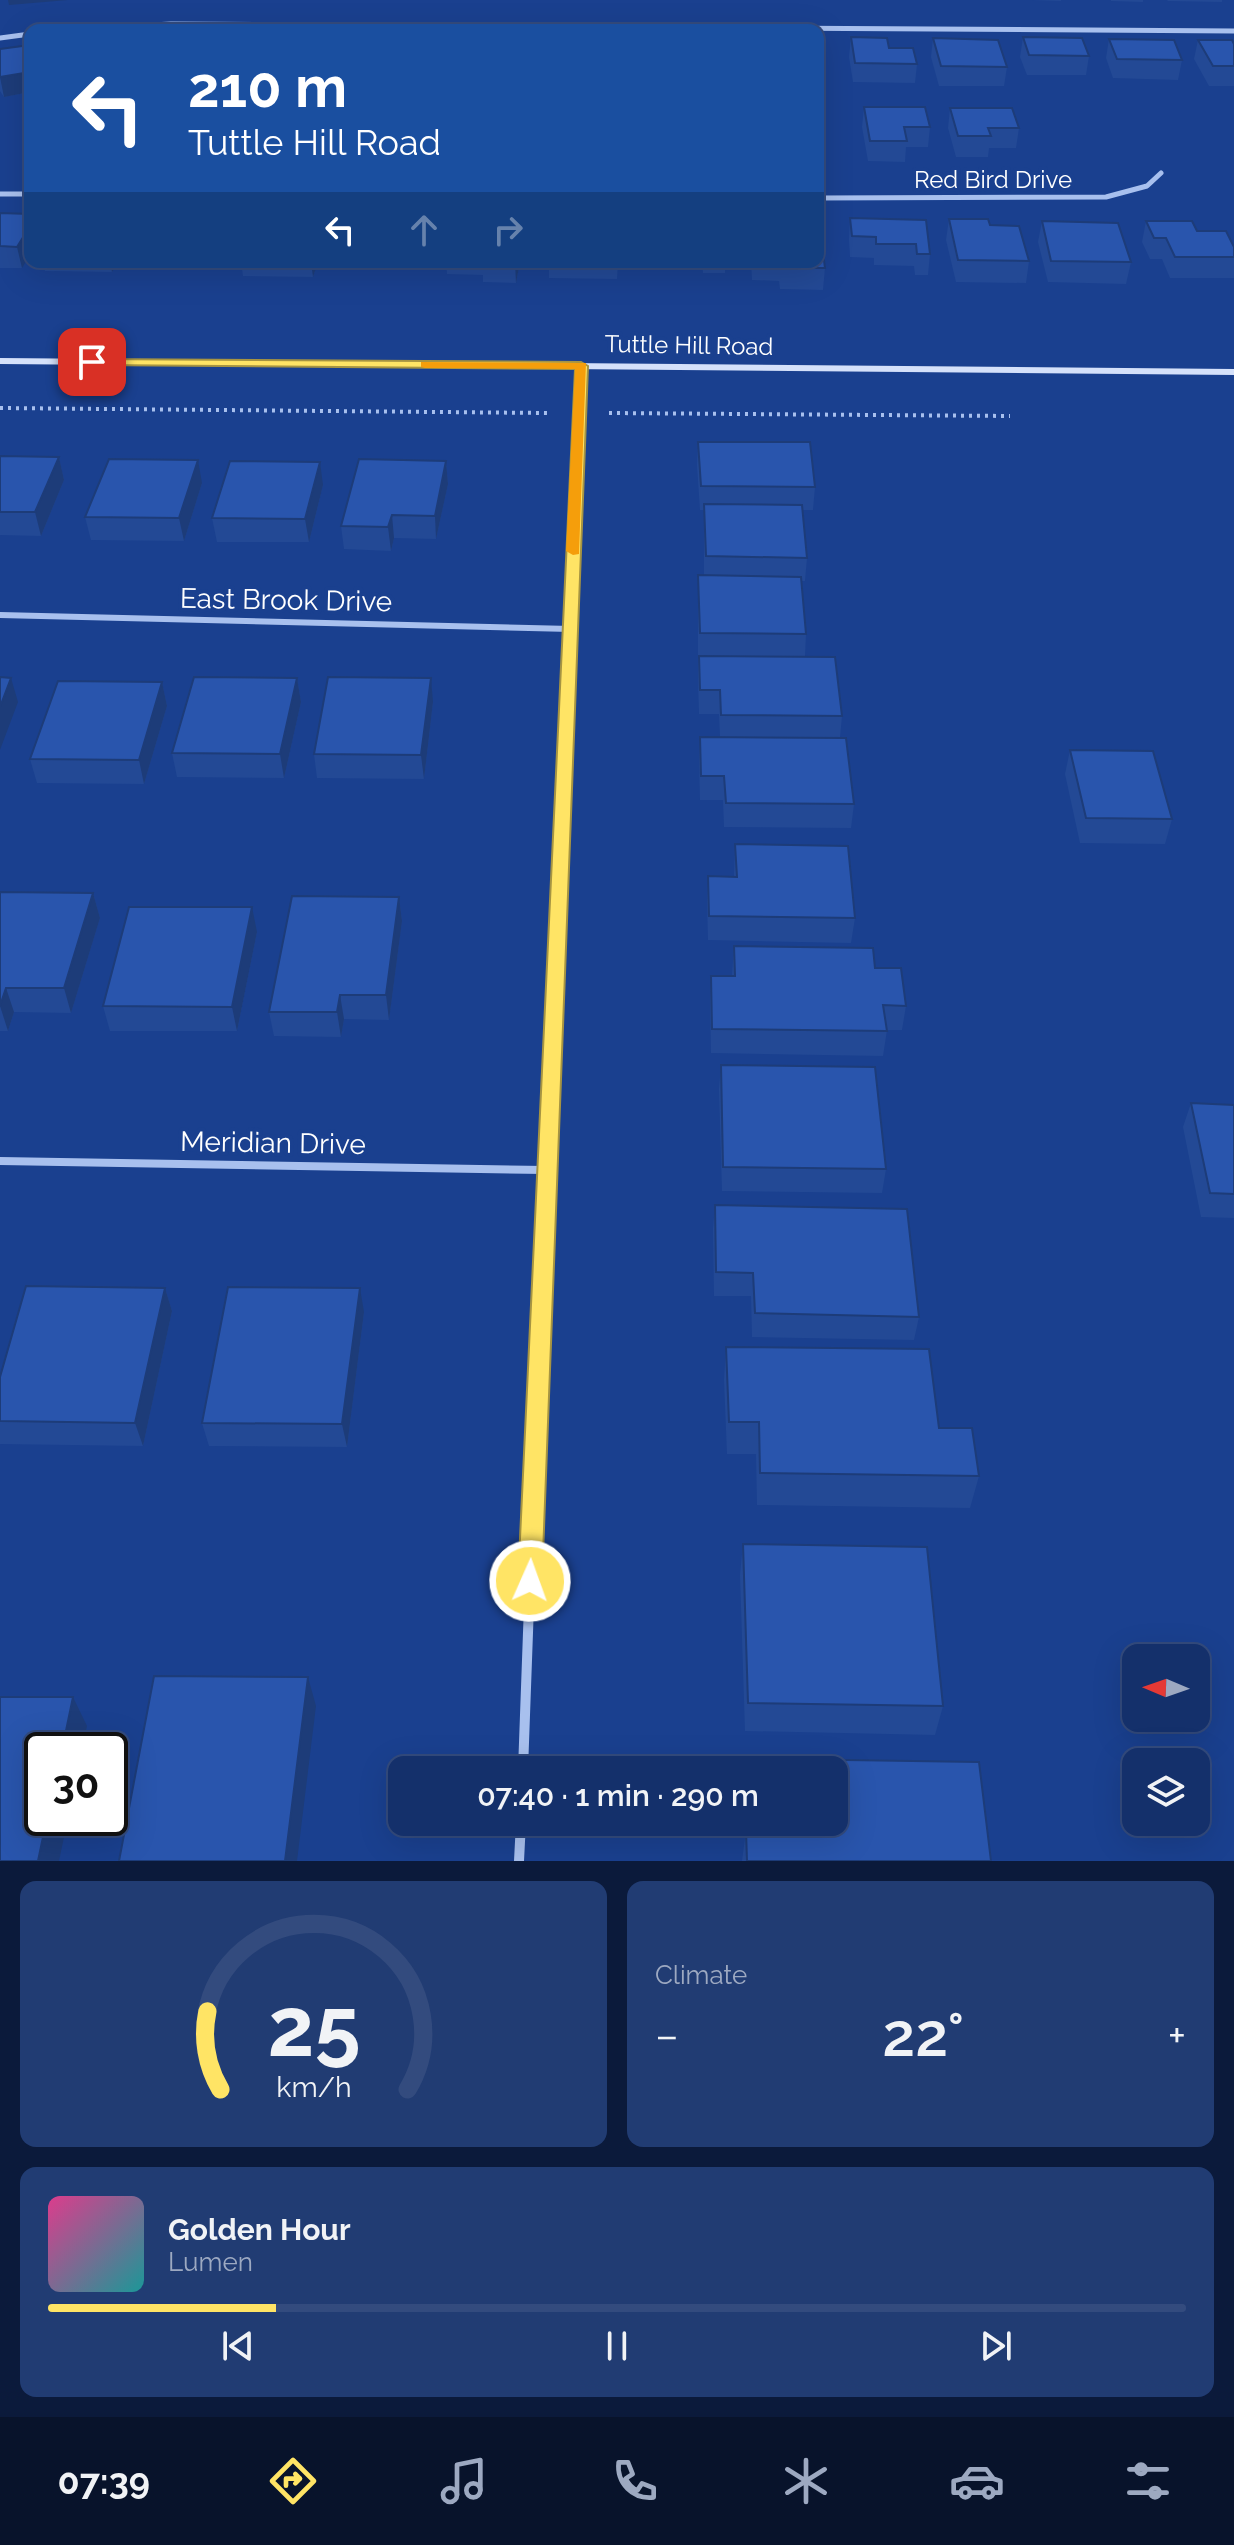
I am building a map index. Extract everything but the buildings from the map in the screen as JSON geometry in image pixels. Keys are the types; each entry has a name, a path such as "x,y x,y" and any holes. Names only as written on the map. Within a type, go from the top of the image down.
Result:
{"main road":[{"name":"Tuttle Hill Road","path":"0,361 1234,372"}],"street":[{"path":"824,29 1234,31"},
{"path":"0,38 24,35"},
{"name":"Red Bird Drive","path":"824,198 1106,197 1147,186 1161,173"},
{"path":"0,194 24,194"},
{"path":"524,1756 545,1170 581,366"},
{"name":"East Brook Drive","path":"0,615 571,629"},
{"name":"Meridian Drive","path":"0,1161 545,1170"},
{"path":"519,1861 520,1836"}],"path":[{"path":"0,408 1010,416"}],"slow traffic":[{"path":"425,364 581,366 573,551"}],"route":[{"path":"92,362 581,366 530,1581"}]}
